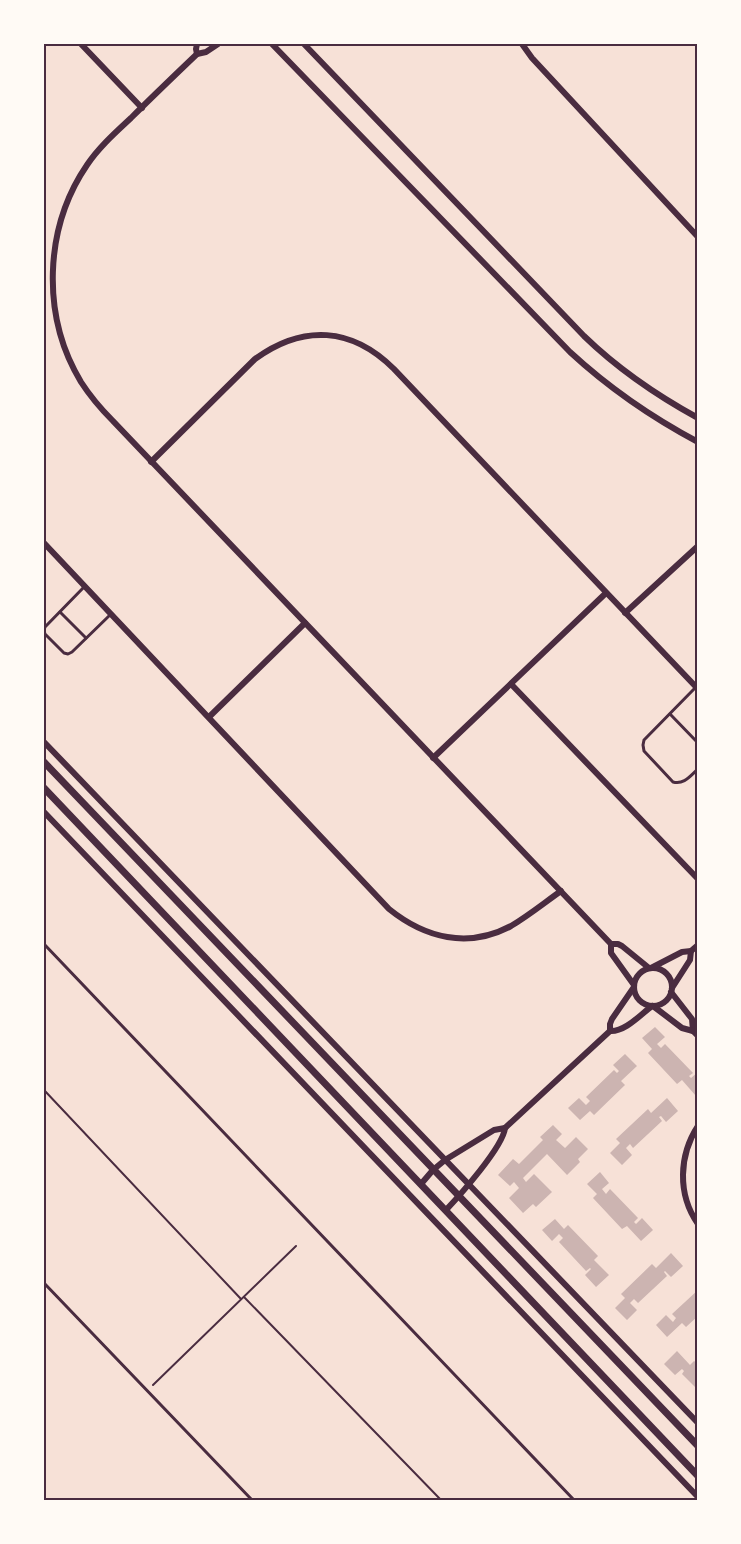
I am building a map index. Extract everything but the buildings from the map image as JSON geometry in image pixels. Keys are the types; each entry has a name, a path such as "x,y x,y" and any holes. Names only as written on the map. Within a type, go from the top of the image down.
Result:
{"street":[{"path":"81,44 141,108"},
{"path":"197,44 197,54"},
{"path":"218,44 206,52 197,54 105,143 88,163 75,185 57,233 53,284 55,309 69,358 81,381 96,402 611,944 611,953 634,986 636,997 643,1004 653,1006 663,1004 690,960 691,951"},
{"path":"272,44 570,352 632,403 698,442"},
{"path":"304,44 605,356 650,389 698,418"},
{"path":"522,44 532,58 698,237"},
{"path":"152,462 255,359 267,350 281,342 311,335 342,337 357,342 383,358 697,688"},
{"path":"44,543 389,909 403,921 437,935 474,938 509,927 561,891"},
{"path":"625,613 698,546"},
{"path":"433,758 606,593"},
{"path":"208,717 305,623"},
{"path":"511,684 698,879"},
{"path":"44,742 698,1423"},
{"path":"44,762 698,1446"},
{"path":"44,788 698,1476"},
{"path":"44,812 698,1497"},
{"path":"611,944 622,946 650,968 656,968 666,974 672,990 692,1019 695,1033"},
{"path":"610,1031 611,1021 640,973 682,952 691,951 698,945"},
{"path":"446,1210 469,1185 501,1140 505,1128 610,1031 621,1029 653,1006"},
{"path":"653,1006 682,1028 695,1033"},
{"path":"698,1126 685,1152 682,1170 683,1188 698,1224"},
{"path":"421,1184 445,1160 494,1130 505,1128"}],"lane":[{"path":"85,586 45,627 45,634 66,654 72,652 111,614"},
{"path":"60,611 86,638"},
{"path":"697,688 644,740 643,748 673,782 682,783 698,769"},
{"path":"670,714 698,743"},
{"path":"44,944 574,1500"},
{"path":"44,1283 252,1500"}],"path":[{"path":"44,1090 441,1500"},
{"path":"146,1391 296,1246"}]}
